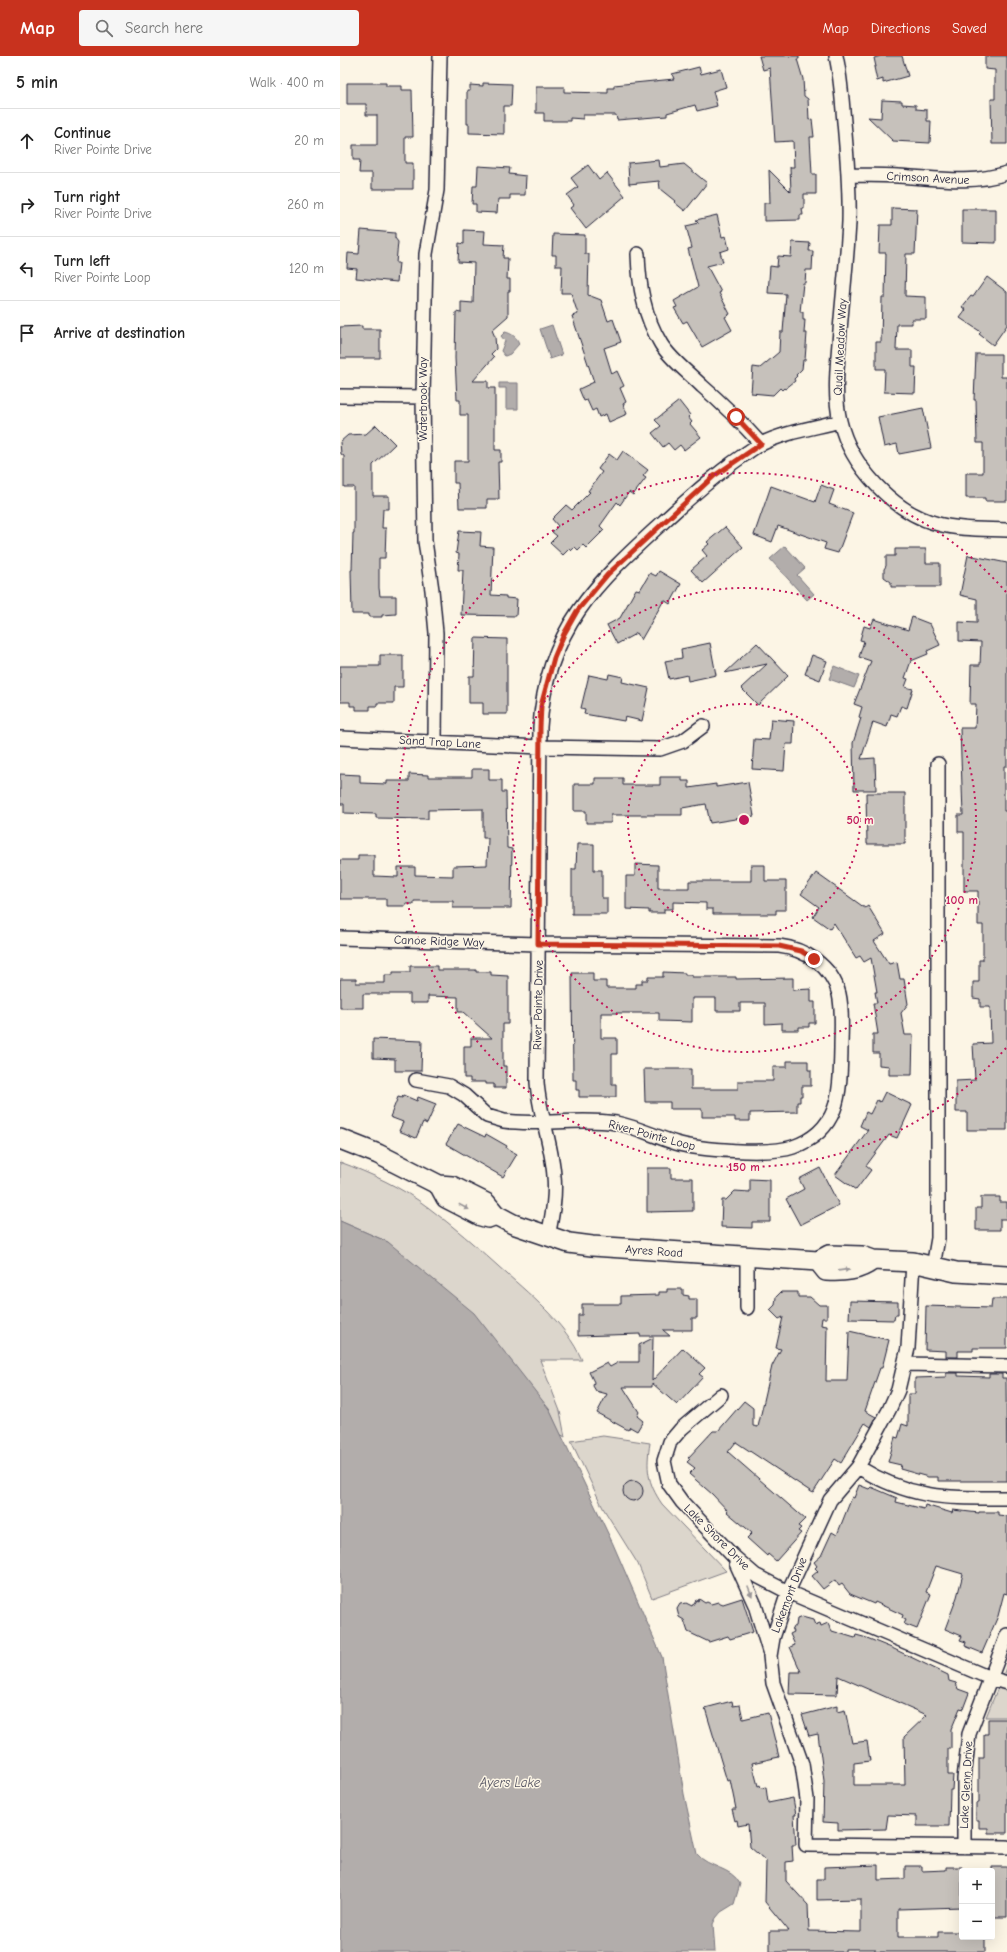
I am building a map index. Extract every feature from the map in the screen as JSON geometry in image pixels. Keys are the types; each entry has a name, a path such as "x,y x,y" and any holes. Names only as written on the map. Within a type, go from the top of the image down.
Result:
{"street":[{"name":"Waterbrook Way","path":"435,742 436,633 433,597 425,541 423,397 426,254 437,190 440,56"},
{"name":"Quail Meadow Way","path":"836,56 840,81 849,175 849,222 837,372 840,421 852,454 874,484 903,508 936,524 967,529 1007,530"},
{"name":"Crimson Avenue","path":"849,175 896,176 966,181 984,180 1007,173"},
{"path":"638,254 639,286 642,300 653,330 662,346 680,365 736,417 761,444"},
{"path":"340,396 423,397"},
{"name":"River Pointe Drive","path":"548,1237 554,1205 554,1177 543,1123 537,1082 541,706 547,681 564,634 577,611 608,574 708,481 761,444 840,421"},
{"path":"540,747 660,749 683,741 703,726"},
{"name":"Sand Trap Lane","path":"340,738 540,747"},
{"path":"932,1267 938,1238 938,764"},
{"name":"Canoe Ridge Way","path":"340,938 538,944"},
{"name":"River Pointe Loop","path":"416,1080 449,1086 487,1116 495,1119 512,1122 616,1123 664,1140 696,1148 763,1150 791,1148 810,1140 820,1132 834,1111 840,1090 842,1018 838,993 824,969 814,959 801,951 790,947 538,944"},
{"name":"Ayres Road","path":"340,1139 378,1154 439,1185 446,1198 481,1216 488,1218 496,1215 548,1237 569,1243 747,1258 818,1261 828,1255 862,1256 873,1260 913,1262 964,1273 1007,1275"},
{"path":"747,1258 747,1308"},
{"name":"Lakemont Drive","path":"913,1262 909,1337 905,1364 898,1390 858,1468 830,1500 788,1592 776,1624 770,1656 773,1682 802,1764 807,1799 806,1845 1007,1847"},
{"path":"905,1364 1007,1366"},
{"name":"Lake Shore Drive","path":"721,1395 681,1429 670,1442 664,1461 669,1484 682,1502 733,1556 755,1575 788,1592 990,1678 1007,1683"},
{"path":"858,1468 881,1481 931,1496 1007,1498"},
{"path":"733,1556 755,1605 770,1656"},
{"name":"Lake Glenn Drive","path":"964,1847 964,1779 966,1748 977,1710 1007,1635"}],"shaded area":[{"path":"340,1162 386,1182 429,1208 456,1229 534,1298 566,1333 582,1360 540,1360 560,1411 565,1437 560,1434 549,1409 388,1242 340,1221"},
{"path":"603,1436 650,1443 648,1460 649,1475 653,1489 657,1496 662,1504 726,1571 652,1598 638,1564 603,1508 571,1441"},
{"path":"1007,1665 1007,1717 986,1717"}],"water":[{"path":"552,325 562,355 550,359 540,329"},
{"path":"505,332 514,336 519,344 510,354 505,356 501,351 505,341 501,336"},
{"path":"499,383 518,383 518,409 506,409 506,388 499,388"},
{"path":"785,546 805,568 797,575 814,594 807,600 770,559"},
{"path":"834,666 859,676 854,688 829,679"},
{"name":"Ayers Lake","path":"340,1221 388,1242 474,1313 549,1409 613,1544 662,1657 684,1794 697,1854 707,1862 731,1874 740,1884 734,1904 721,1912 713,1924 715,1952 340,1952"}],"building":[{"path":"759,56 799,56 799,59 797,59 803,79 804,96 808,99 809,120 812,119 814,137 810,137 812,174 816,174 816,194 804,194 804,208 802,208 803,215 800,215 800,220 764,221 764,203 770,203 769,170 791,192 790,167 794,167 793,141 775,142 770,68 763,70"},
{"path":"881,56 902,56 908,76 883,83 883,79 877,81 874,58"},
{"path":"985,56 1007,56 1007,144 992,144 991,99 995,99 995,70 985,69"},
{"path":"699,67 701,74 721,69 726,87 713,91 717,106 697,111 695,105 667,113 667,116 617,120 616,115 583,115 583,119 570,118 570,121 544,121 544,113 536,113 536,87 564,87 564,92 608,93 608,88 614,88 614,85 674,79 672,74"},
{"path":"347,83 386,83 386,86 402,86 402,90 412,90 413,137 405,137 405,163 413,163 413,189 372,189 372,173 359,173 360,160 353,160 353,145 377,145 377,115 366,115 366,104 347,104"},
{"path":"483,83 512,84 511,106 504,106 504,134 469,133 469,124 467,124 467,91 470,91 470,85 483,86"},
{"path":"882,100 902,101 902,104 916,105 916,109 927,110 927,121 931,121 930,143 893,141 868,117 881,118"},
{"path":"659,160 660,167 684,164 707,183 685,211 660,189 659,181 629,184 628,163"},
{"path":"588,165 599,180 607,173 625,196 586,229 570,208 574,205 567,195 578,187 571,178"},
{"path":"478,166 510,168 509,174 526,176 525,195 510,195 510,199 498,199 497,213 476,212 476,204 472,204 473,186 477,186"},
{"path":"892,208 917,209 915,254 906,254 905,296 926,297 926,319 912,319 912,324 897,324 896,350 912,350 912,367 916,367 915,393 884,392 885,369 876,369 876,342 881,342 882,297 885,297 886,253 879,253 880,225 892,225"},
{"path":"962,209 996,209 996,243 962,242"},
{"path":"717,215 722,237 726,236 729,249 720,252 723,262 707,266 721,292 719,293 730,314 725,317 732,330 702,347 687,321 683,323 674,308 677,307 674,301 698,287 688,249 692,248 686,226 699,223 696,220"},
{"path":"361,230 395,233 395,238 398,242 396,263 399,263 397,282 356,278 357,269 347,268 348,253 359,254"},
{"path":"464,230 485,231 484,244 504,245 503,258 508,258 507,279 510,279 510,291 508,291 508,316 492,330 495,337 496,349 491,354 494,357 473,381 488,381 488,388 495,388 495,450 501,450 501,462 498,462 499,499 487,499 487,508 459,508 458,483 454,483 454,461 468,461 468,415 460,415 460,400 457,400 455,358 456,312 461,313 461,302 473,303 474,263 458,262 459,243 464,244"},
{"path":"553,234 585,235 585,254 589,254 588,295 601,300 608,321 613,319 621,342 604,348 612,374 617,371 624,386 620,388 626,402 623,404 627,414 609,422 606,414 599,417 596,409 592,411 587,400 584,401 579,389 594,382 572,316 578,314 571,293 561,293 562,266 556,266 556,255 552,255"},
{"path":"792,242 810,243 809,251 813,251 812,270 806,270 805,283 803,283 800,312 803,312 803,320 805,320 804,333 807,333 805,360 803,360 802,369 796,375 797,376 794,379 795,381 785,389 784,388 782,390 780,388 773,395 751,393 753,367 760,368 779,352 780,332 783,332 786,294 768,293 770,266 777,267 778,256 791,257"},
{"path":"987,277 1007,292 1007,325 993,345 979,334 981,332 960,318 966,310 962,307 971,296 973,297"},
{"path":"362,326 362,329 380,329 380,358 340,358 340,327"},
{"path":"976,354 1001,354 1001,377 1007,377 1007,501 985,501 985,498 966,498 966,473 983,473 983,443 977,443 976,400 974,400"},
{"path":"679,401 690,415 688,417 692,422 690,424 701,437 684,450 680,445 674,450 668,443 663,447 652,433 661,426 655,420"},
{"path":"923,408 931,448 899,454 897,444 884,447 878,417"},
{"path":"376,425 395,444 373,465 373,496 389,496 389,509 383,509 382,528 386,528 385,558 379,558 379,588 380,596 396,596 396,614 382,615 382,617 369,617 369,614 352,614 351,570 354,533 354,487 344,487 344,456 341,454 340,442 348,435 366,434"},
{"path":"623,451 648,470 643,476 646,478 633,495 629,492 620,505 617,502 600,526 604,530 586,548 583,545 578,550 575,547 571,551 569,549 563,555 550,543 557,536 552,532 558,526 552,519 566,505 572,510 590,492 588,491 602,472 598,469 609,454 617,460"},
{"path":"821,485 834,490 829,504 853,513 838,553 824,549 826,543 778,526 772,542 754,535 771,486 815,502"},
{"path":"725,527 743,547 703,583 691,570 707,556 702,550 709,544 707,542"},
{"path":"459,531 481,532 480,546 493,547 491,595 506,596 506,598 517,599 516,616 461,615 463,570 458,570 459,554 456,553"},
{"path":"895,549 926,549 926,563 940,563 940,587 891,587 891,582 884,577 884,569 886,566 886,556 895,556"},
{"path":"968,555 1007,563 1007,766 1004,766 1004,811 1007,811 1007,1130 967,1130 967,1112 956,1112 956,1081 975,1080 973,1044 991,1043 990,1007 980,1007 980,999 973,998 973,982 979,982 979,960 983,960 983,925 978,925 978,891 964,891 964,832 958,832 958,815 963,815 960,728 975,728 976,704 970,704 971,665 980,665 981,642 959,641 959,622 977,623 977,599 960,595"},
{"path":"659,571 681,584 670,604 664,600 641,640 637,633 617,644 607,625 620,618 636,589 640,590 650,573 656,576"},
{"path":"912,617 930,624 940,645 927,651 928,654 911,661 905,678 908,679 905,687 913,689 907,708 901,706 897,716 891,714 887,727 873,722 861,759 875,758 876,790 854,790 853,743 861,718 859,717 862,707 854,704 871,661 859,657 864,641 860,640 864,626 870,628 874,619 908,630"},
{"path":"475,638 507,639 507,714 483,714 483,703 469,703 469,676 474,676"},
{"path":"710,643 716,675 688,681 687,675 669,679 665,661 682,658 681,649"},
{"path":"757,643 788,676 758,705 741,688 767,664 725,673"},
{"path":"380,655 403,655 403,687 394,687 394,703 377,703 377,706 370,706 370,710 356,710 356,706 350,706 350,702 340,702 340,666 380,666"},
{"path":"812,655 827,661 820,680 805,674"},
{"path":"609,674 623,677 622,682 649,688 642,721 625,717 624,721 584,714 585,709 581,708 589,675 608,679"},
{"path":"771,719 794,721 793,744 786,744 784,771 752,769 754,739 769,740"},
{"path":"472,769 489,769 489,780 502,780 502,792 506,792 507,848 512,849 511,908 453,908 453,901 414,901 414,904 406,904 406,906 386,906 386,899 340,899 340,860 358,860 358,855 374,855 374,876 398,877 398,867 415,867 415,875 453,876 453,866 487,865 488,838 483,838 483,809 428,810 428,819 376,818 376,814 344,813 344,804 340,804 340,774 360,775 360,783 387,784 387,781 409,781 409,774 428,775 428,777 472,777"},
{"path":"660,777 682,777 682,781 689,781 689,788 716,784 716,787 748,782 754,816 710,823 706,804 682,808 682,815 611,815 611,823 586,823 586,811 574,811 574,784 595,784 595,778 623,778 623,785 660,785"},
{"path":"866,793 905,793 905,844 867,844"},
{"path":"577,844 594,844 594,870 602,870 602,898 607,898 607,914 572,914 572,869 576,869"},
{"path":"635,864 658,865 658,888 689,888 689,881 751,881 751,865 765,865 765,881 786,881 786,910 776,910 776,914 713,914 713,909 706,909 706,903 673,902 673,909 664,909 664,913 649,913 649,910 626,909 626,876 635,876"},
{"path":"816,873 865,908 868,906 885,934 874,941 889,964 897,962 900,979 904,979 908,1004 901,1013 905,1035 913,1035 912,1075 889,1075 889,1066 879,1065 879,1053 873,1053 873,1034 878,1034 873,1003 877,1003 875,992 877,992 871,958 864,962 860,956 856,958 834,923 830,929 813,917 819,907 801,894"},
{"path":"410,966 437,966 437,970 476,970 476,972 491,972 491,975 508,976 508,1024 503,1024 503,1066 506,1066 506,1088 494,1088 494,1084 486,1084 486,1082 470,1082 470,1078 464,1078 464,1046 471,1046 471,1038 492,1038 463,1012 458,1012 458,997 428,996 428,1003 410,1003 410,994 363,994 363,1008 340,1008 340,979 356,979 356,983 385,983 385,975 393,975 393,972 410,972"},
{"path":"663,972 685,973 685,975 692,975 692,977 736,977 736,979 793,978 793,990 811,989 811,1002 815,1002 815,1023 809,1023 809,1027 799,1027 799,1030 782,1030 782,1023 765,1024 765,1003 740,1003 740,1011 716,1011 716,998 692,998 692,1022 659,1021 659,1013 601,1013 601,1038 617,1038 617,1054 612,1054 612,1084 616,1084 616,1097 579,1097 579,1090 576,1090 576,1080 573,1080 572,973 593,973 593,981 606,981 606,988 636,988 636,984 642,984 642,980 648,980 648,977 663,977"},
{"path":"373,1039 422,1041 421,1071 395,1071 395,1059 373,1058"},
{"path":"787,1061 808,1061 808,1070 811,1070 811,1086 802,1086 802,1096 800,1096 800,1102 797,1102 797,1112 750,1113 750,1121 735,1121 735,1117 702,1117 702,1109 670,1109 670,1102 645,1102 644,1069 691,1069 691,1089 738,1089 738,1081 773,1081 773,1067 787,1067"},
{"path":"885,1092 912,1105 897,1138 889,1135 866,1166 871,1170 856,1190 835,1175 868,1130 860,1126 866,1112 870,1114 877,1100 880,1102"},
{"path":"403,1095 417,1101 418,1097 436,1104 427,1124 423,1122 416,1138 399,1131 403,1122 390,1117 398,1097 402,1098"},
{"path":"458,1124 485,1137 486,1134 507,1146 506,1148 517,1154 503,1177 446,1144"},
{"path":"647,1168 671,1168 671,1178 693,1178 693,1211 647,1212"},
{"path":"820,1168 839,1205 800,1225 786,1199 804,1189 799,1179"},
{"path":"750,1179 770,1180 770,1222 752,1222 752,1228 721,1227 722,1200 726,1200 735,1191 750,1192"},
{"path":"981,1197 1000,1197 1000,1202 1007,1202 1007,1219 1000,1219 1000,1230 976,1230 976,1208 981,1208"},
{"path":"667,1289 683,1289 683,1295 689,1296 689,1299 697,1299 697,1318 692,1318 692,1330 663,1330 670,1336 640,1336 640,1334 578,1336 578,1315 582,1315 582,1304 621,1304 621,1296 659,1295 659,1292 667,1292"},
{"path":"781,1292 798,1292 798,1297 810,1297 819,1305 827,1305 827,1318 822,1318 821,1325 827,1326 826,1381 847,1381 849,1331 889,1340 882,1368 880,1368 865,1411 876,1417 871,1427 865,1423 841,1463 835,1459 813,1493 736,1442 728,1452 805,1519 798,1526 801,1528 798,1531 801,1533 776,1561 768,1554 767,1556 747,1538 752,1533 727,1512 728,1511 712,1494 689,1474 695,1468 687,1462 690,1459 688,1458 713,1431 718,1431 744,1401 753,1408 753,1426 758,1427 772,1366 781,1349 776,1348 783,1317 779,1319 770,1310 775,1305 776,1297"},
{"path":"992,1299 1007,1299 1007,1348 973,1348 973,1351 958,1351 958,1357 946,1357 946,1351 925,1350 926,1306 991,1308"},
{"path":"850,1301 898,1302 898,1315 895,1315 894,1320 849,1319"},
{"path":"653,1338 652,1381 683,1348 705,1368 699,1374 703,1377 677,1405 652,1383 652,1387 623,1387 639,1412 637,1416 643,1421 637,1431 630,1427 628,1430 597,1413 607,1394 596,1391 593,1386 594,1382 589,1372 607,1363 610,1367 619,1362 639,1362 639,1345"},
{"path":"946,1373 958,1373 958,1376 989,1377 989,1374 1002,1374 1002,1378 1006,1378 1007,1481 938,1481 938,1477 928,1477 900,1469 901,1465 888,1462 895,1437 898,1438 902,1424 908,1426 908,1394 915,1394 915,1378 946,1377"},
{"path":"633,1481 640,1484 643,1491 640,1498 633,1501 626,1498 623,1491 626,1484"},
{"path":"859,1485 869,1489 871,1487 897,1498 896,1502 924,1509 925,1505 952,1513 953,1510 979,1513 998,1512 998,1515 1007,1516 1007,1594 1004,1593 998,1616 982,1653 965,1646 966,1642 960,1640 962,1636 945,1629 957,1597 963,1574 936,1566 926,1592 931,1594 917,1629 904,1624 906,1620 902,1618 903,1615 875,1602 874,1604 850,1594 842,1584 839,1586 835,1580 823,1589 812,1576 818,1571 815,1568 817,1566 814,1562 821,1556 832,1532 837,1535 852,1497 854,1498"},
{"path":"742,1598 753,1632 730,1639 728,1636 709,1642 688,1632 684,1620 679,1617 677,1609 680,1604 686,1603 692,1606 696,1600 698,1601 699,1599 705,1603 707,1602 711,1604 718,1602 723,1604"},
{"path":"802,1617 813,1620 815,1625 820,1623 821,1626 828,1623 832,1631 855,1638 856,1635 867,1638 894,1649 948,1675 949,1681 956,1683 958,1689 969,1693 963,1709 960,1708 951,1730 951,1748 948,1748 948,1775 953,1775 952,1790 950,1790 949,1826 917,1826 917,1816 888,1815 886,1829 838,1830 838,1823 823,1822 824,1781 818,1734 809,1736 802,1715 837,1706 837,1712 845,1710 852,1743 867,1741 870,1761 854,1763 854,1785 905,1785 904,1737 927,1715 838,1676 837,1695 789,1694 790,1672 801,1672 790,1647 795,1645 790,1634 794,1632 792,1628 796,1626 797,1619"},
{"path":"732,1701 733,1706 740,1705 743,1719 768,1713 779,1757 752,1763 758,1786 760,1785 761,1788 766,1787 768,1803 793,1798 796,1815 794,1815 796,1845 792,1845 793,1861 786,1862 786,1881 808,1905 809,1931 861,1932 861,1899 817,1900 817,1879 824,1879 824,1867 878,1865 878,1880 905,1879 905,1866 922,1866 922,1871 946,1870 946,1867 962,1867 959,1868 959,1907 898,1909 898,1937 938,1937 938,1932 959,1932 959,1940 985,1940 985,1952 875,1952 875,1949 845,1949 845,1952 770,1952 770,1931 789,1931 765,1902 766,1861 750,1847 748,1824 738,1826 737,1820 735,1821 732,1809 736,1809 730,1780 727,1781 705,1708"},
{"path":"988,1719 1007,1719 1007,1833 988,1833 988,1828 979,1828 979,1820 976,1820 976,1803 979,1803 979,1758 984,1758 984,1734 988,1734"},
{"path":"1007,1867 1007,1917 995,1917 995,1868 992,1868"}],"route":[{"path":"736,417 761,444 714,476 608,574 577,611 564,634 554,658 541,706 538,944 779,946 790,947 801,951 814,959"}]}
